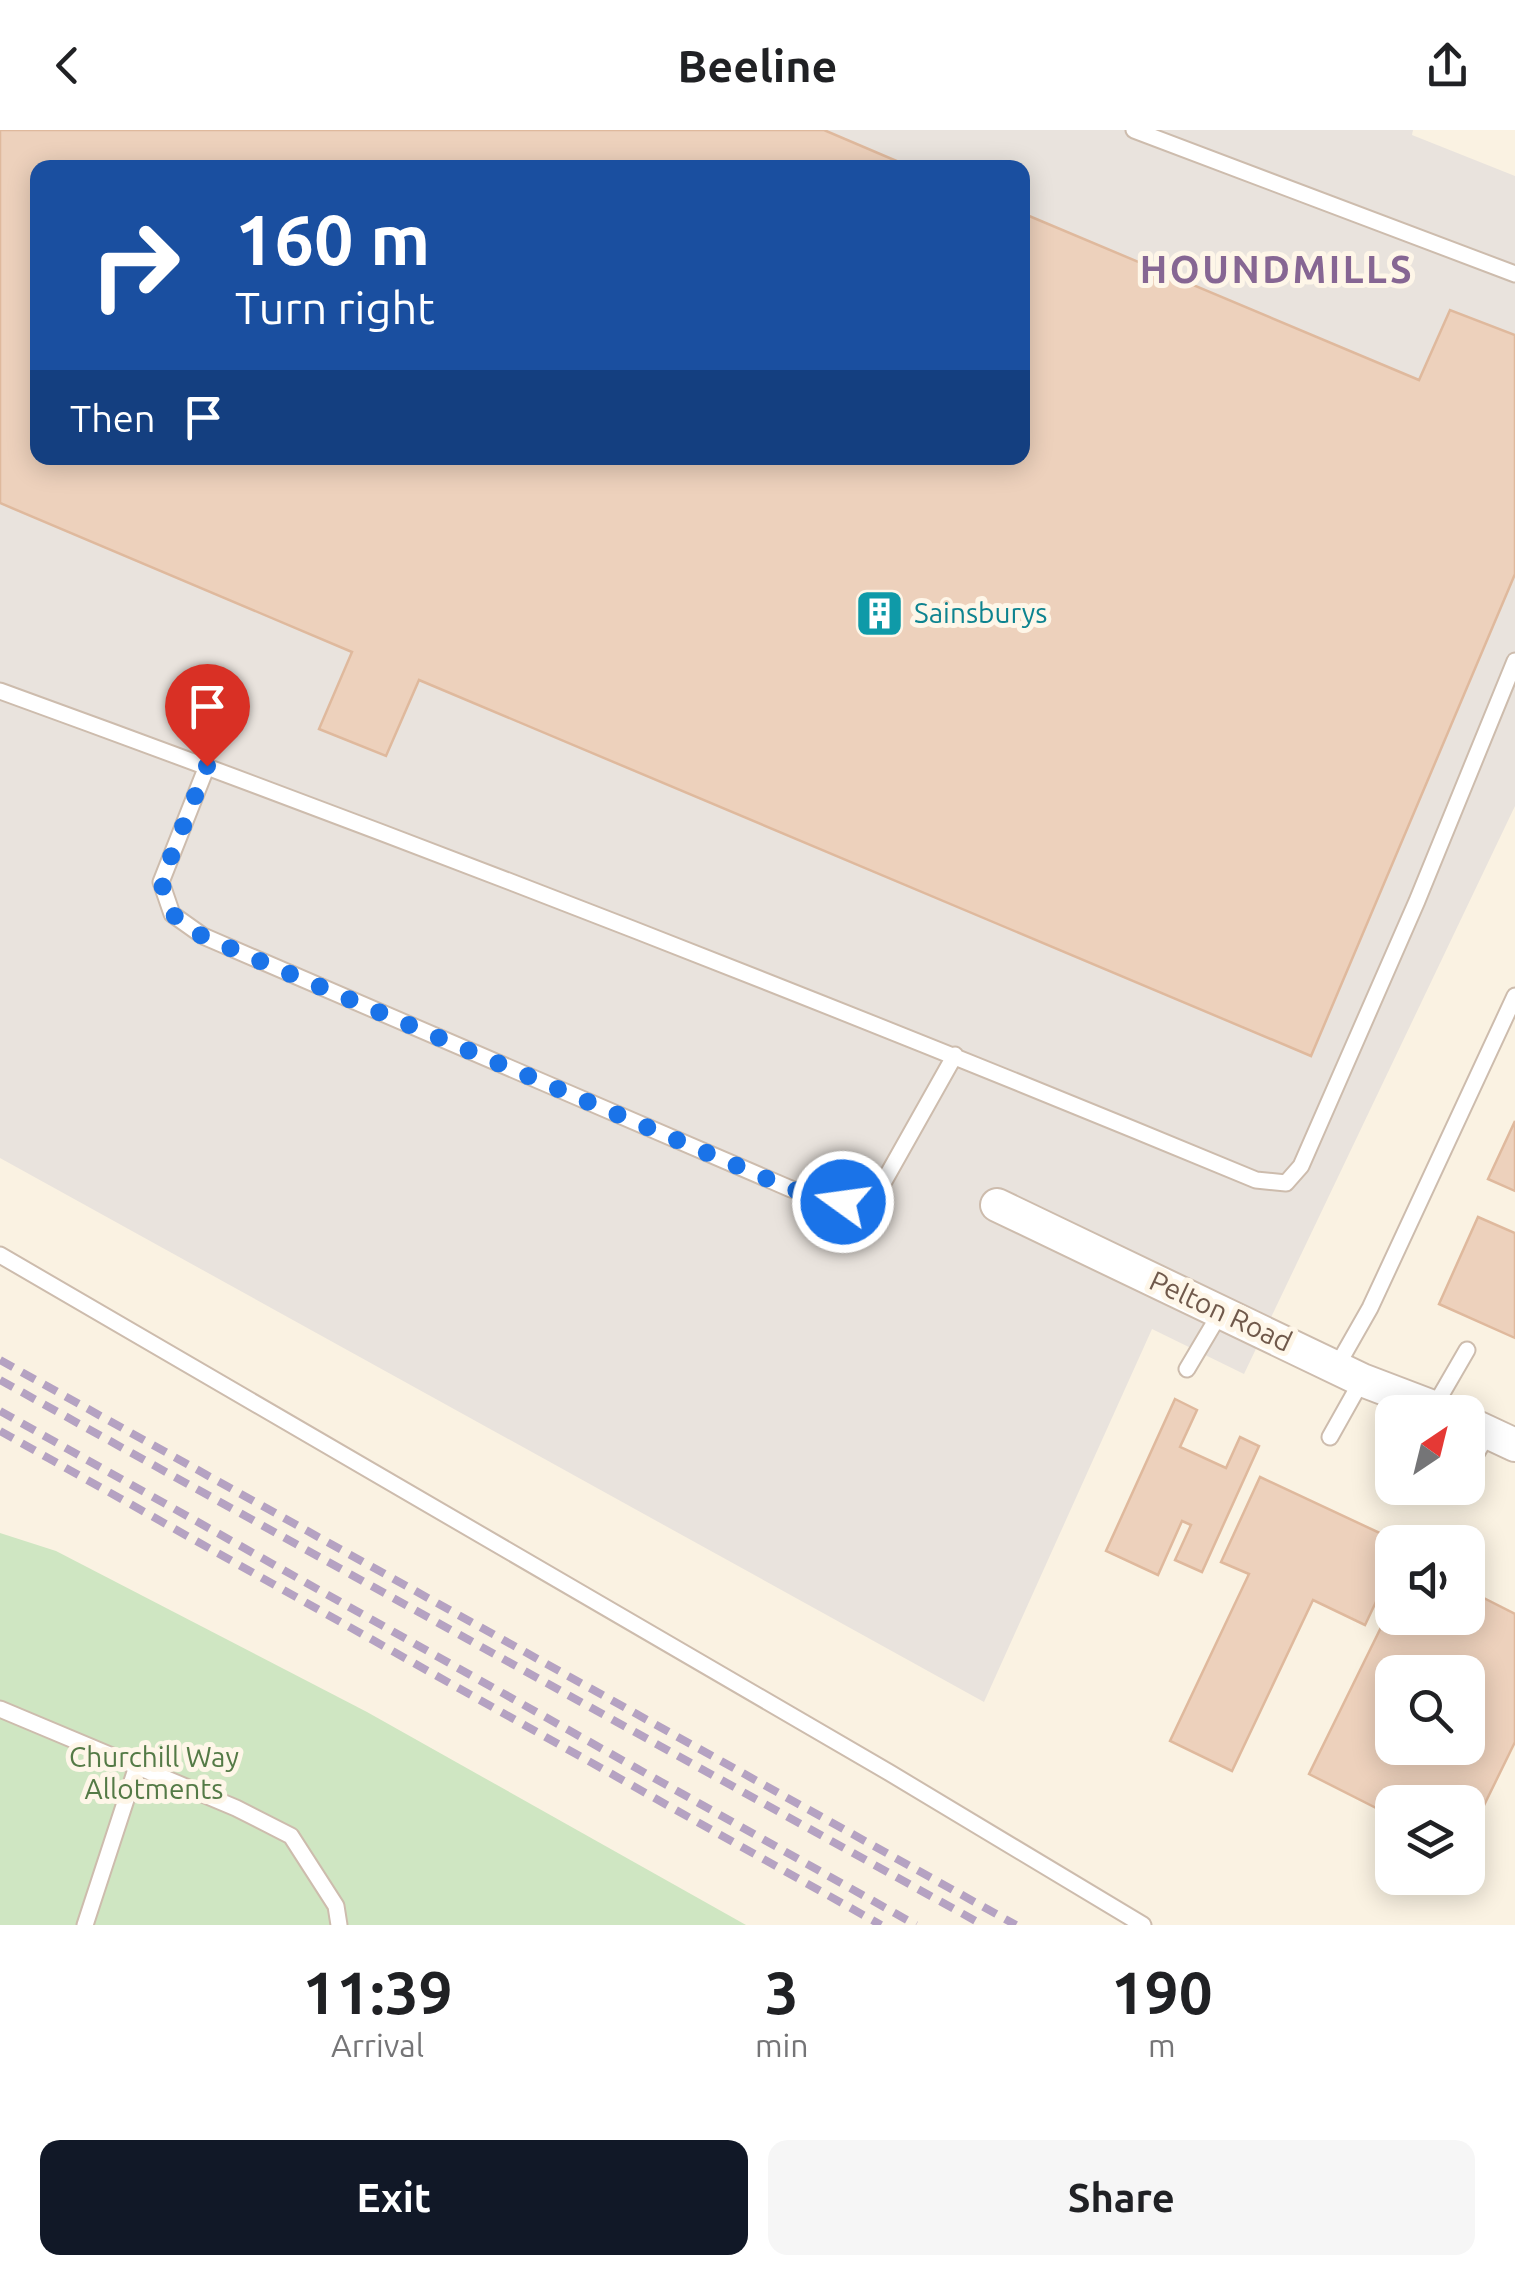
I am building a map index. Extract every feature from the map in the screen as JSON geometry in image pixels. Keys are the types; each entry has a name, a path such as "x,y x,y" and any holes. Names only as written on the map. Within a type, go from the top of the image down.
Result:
{"street":[{"name":"Pelton Road","path":"997,1205 1404,1395"}],"lane":[{"path":"1134,130 1515,274"},
{"path":"0,690 207,766 955,1056 1256,1180 1286,1183 1301,1166 1409,919 1515,661"},
{"path":"207,766 161,882 172,914 202,936 791,1189 843,1202 882,1183 955,1056"},
{"path":"1330,1437 1370,1308 1515,996"},
{"path":"0,1255 873,1763 1143,1925"},
{"path":"1188,1370 1222,1310"},
{"path":"1447,1395 1468,1350"},
{"path":"0,1709 236,1808 291,1836 336,1906 339,1925"},
{"path":"84,1925 136,1766"}],"shaded area":[{"path":"0,130 1413,130 1412,135 1515,176 1515,806 1244,1374 1152,1329 984,1702 0,1158"}],"green space":[{"name":"Churchill Way Allotments","path":"0,1533 56,1551 367,1712 746,1925 0,1925"}],"building":[{"name":"Sainsburys","path":"0,130 824,130 894,160 30,160 30,465 1030,465 1030,216 1419,380 1450,310 1515,335 1515,574 1311,1056 419,680 386,756 319,729 352,652 0,503"},
{"path":"1515,1121 1515,1191 1488,1179"},
{"path":"1478,1217 1515,1233 1515,1338 1439,1304"},
{"path":"1175,1399 1197,1410 1180,1447 1226,1468 1240,1437 1259,1446 1202,1572 1175,1560 1191,1525 1182,1521 1158,1575 1106,1551"},
{"path":"1260,1477 1375,1531 1375,1604 1365,1625 1313,1600 1232,1771 1170,1741 1249,1574 1221,1562"},
{"path":"1485,1599 1515,1614 1515,1742 1485,1803 1485,1785 1375,1785 1375,1807 1309,1774 1377,1635 1485,1635"}],"railway":[{"path":"0,1360 1016,1925"},
{"path":"0,1380 983,1925"},
{"path":"0,1411 916,1925"},
{"path":"0,1431 881,1925"}],"place":[{"name":"Sainsburys","path":"879,613"}],"district":[{"name":"HOUNDMILLS","path":"1277,270"}],"route":[{"path":"207,766 161,882 172,914 202,936 791,1189 843,1202"}]}
